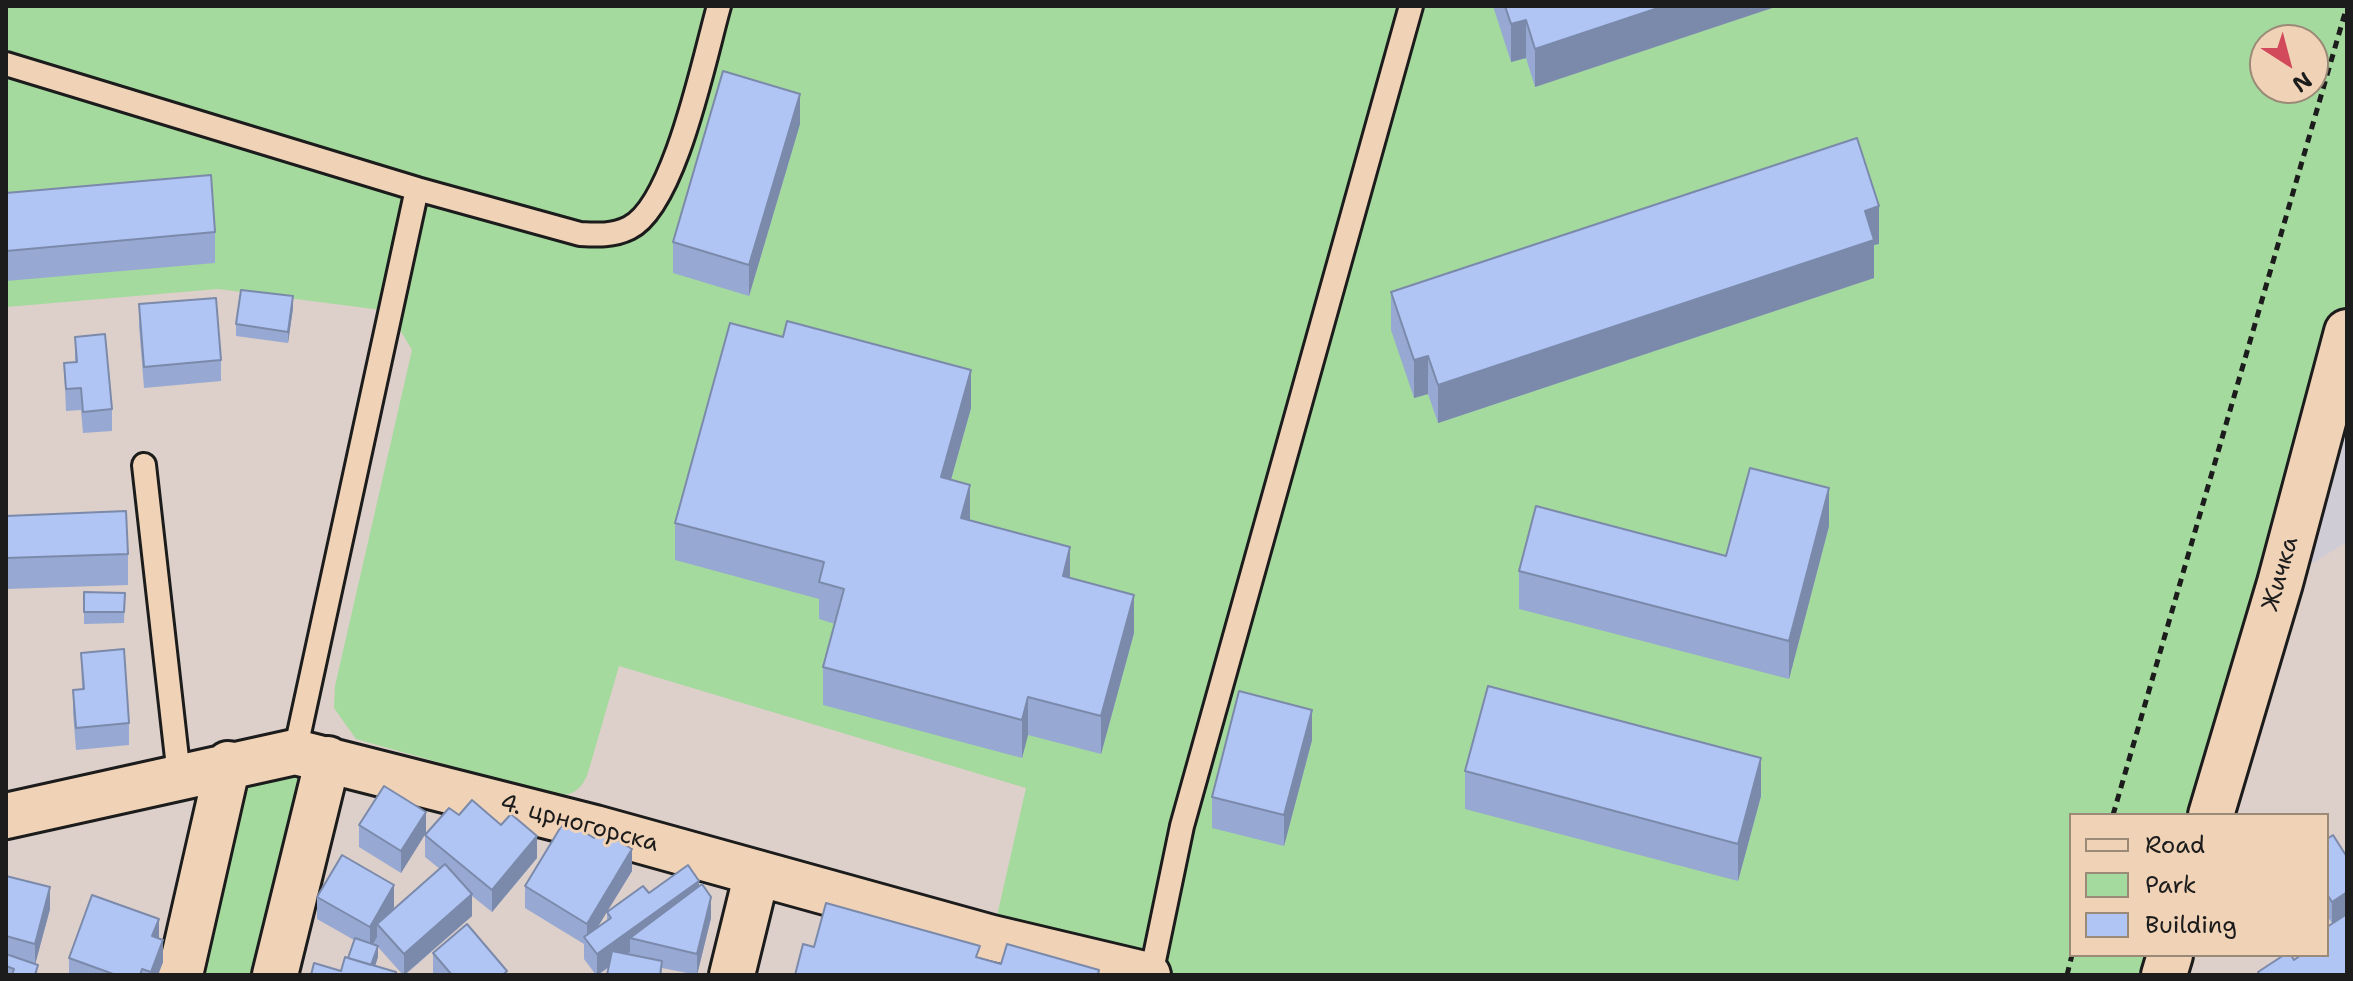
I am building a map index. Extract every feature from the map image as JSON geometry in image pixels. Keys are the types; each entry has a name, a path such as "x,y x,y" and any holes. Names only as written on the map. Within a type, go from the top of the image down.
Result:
{"street":[{"name":"Жичка","path":"2212,813 2280,583 2347,332"},
{"name":"4. црногорска","path":"6,816 228,764 312,756 992,938 1150,975"},
{"path":"275,975 312,756"},
{"path":"180,975 228,764"},
{"path":"732,975 757,873"}],"lane":[{"path":"6,64 417,189 580,234 605,236 632,227 670,175 719,6"},
{"path":"1150,975 1182,826 1411,6"},
{"path":"312,756 417,189"},
{"path":"144,465 179,776"}],"path":[{"path":"2114,813 2347,6"}],"shaded area":[{"path":"2347,332 2347,542 2280,583"}],"green space":[{"path":"6,6 2347,6 2347,332 2212,813 2069,813 2069,957 2169,957 2164,975 1148,975 992,938 1026,788 619,666 587,776 581,786 570,794 554,795 356,739 334,708 335,686 412,350 389,311 218,289 6,307"},
{"path":"328,759 275,975 180,975 228,764"}],"building":[{"path":"1505,6 1664,6 1535,49 1526,20 1511,24"},
{"path":"723,71 800,94 749,265 673,242"},
{"path":"1857,138 1879,206 1865,211 1874,240 1438,385 1428,356 1414,360 1391,292"},
{"path":"211,175 215,232 6,251 6,193"},
{"path":"241,290 293,296 288,332 236,324"},
{"path":"216,298 221,360 144,367 139,304"},
{"path":"787,321 971,370 941,477 970,485 961,518 1070,547 1063,576 1134,595 1101,716 1028,697 1022,720 823,667 844,589 819,582 824,562 675,523 730,323 783,337"},
{"path":"105,334 112,409 83,412 81,388 66,389 64,363 77,362 75,337"},
{"path":"1750,468 1829,488 1789,641 1519,571 1536,506 1726,556"},
{"path":"126,511 128,554 6,558 6,516"},
{"path":"84,592 125,593 124,612 84,612"},
{"path":"124,649 129,723 76,728 73,690 84,689 81,653"},
{"path":"1488,686 1761,758 1738,844 1465,771"},
{"path":"1239,691 1312,710 1284,815 1212,797"},
{"path":"384,786 426,812 401,851 359,825"},
{"path":"472,800 501,825 511,814 537,836 492,890 425,835 449,808 459,815"},
{"path":"565,820 594,838 599,829 632,849 587,924 525,886"},
{"path":"2333,835 2347,857 2347,892 2332,902 2329,897 2329,838"},
{"path":"342,855 394,885 370,927 317,897"},
{"path":"445,864 472,894 404,954 377,924"},
{"path":"688,865 699,881 597,954 584,937 611,918 607,912 643,886 649,893"},
{"path":"6,876 50,887 35,944 6,936"},
{"path":"702,884 711,897 697,954 630,938"},
{"path":"92,895 159,919 152,936 163,940 151,972 142,969 140,975 116,975 69,958"},
{"path":"826,903 980,946 976,957 1001,964 1007,944 1099,970 1098,975 795,975 803,944 814,947"},
{"path":"2347,914 2347,975 2260,975 2258,972 2281,957 2292,957 2294,960 2298,957 2329,957 2329,926"},
{"path":"467,924 507,971 503,975 452,975 433,953"},
{"path":"355,938 378,946 371,965 348,958"},
{"path":"612,951 662,961 660,975 607,975"},
{"path":"6,954 38,965 35,975 12,975 14,969 6,966"},
{"path":"345,957 396,972 396,975 311,975 314,963 341,971"}]}
